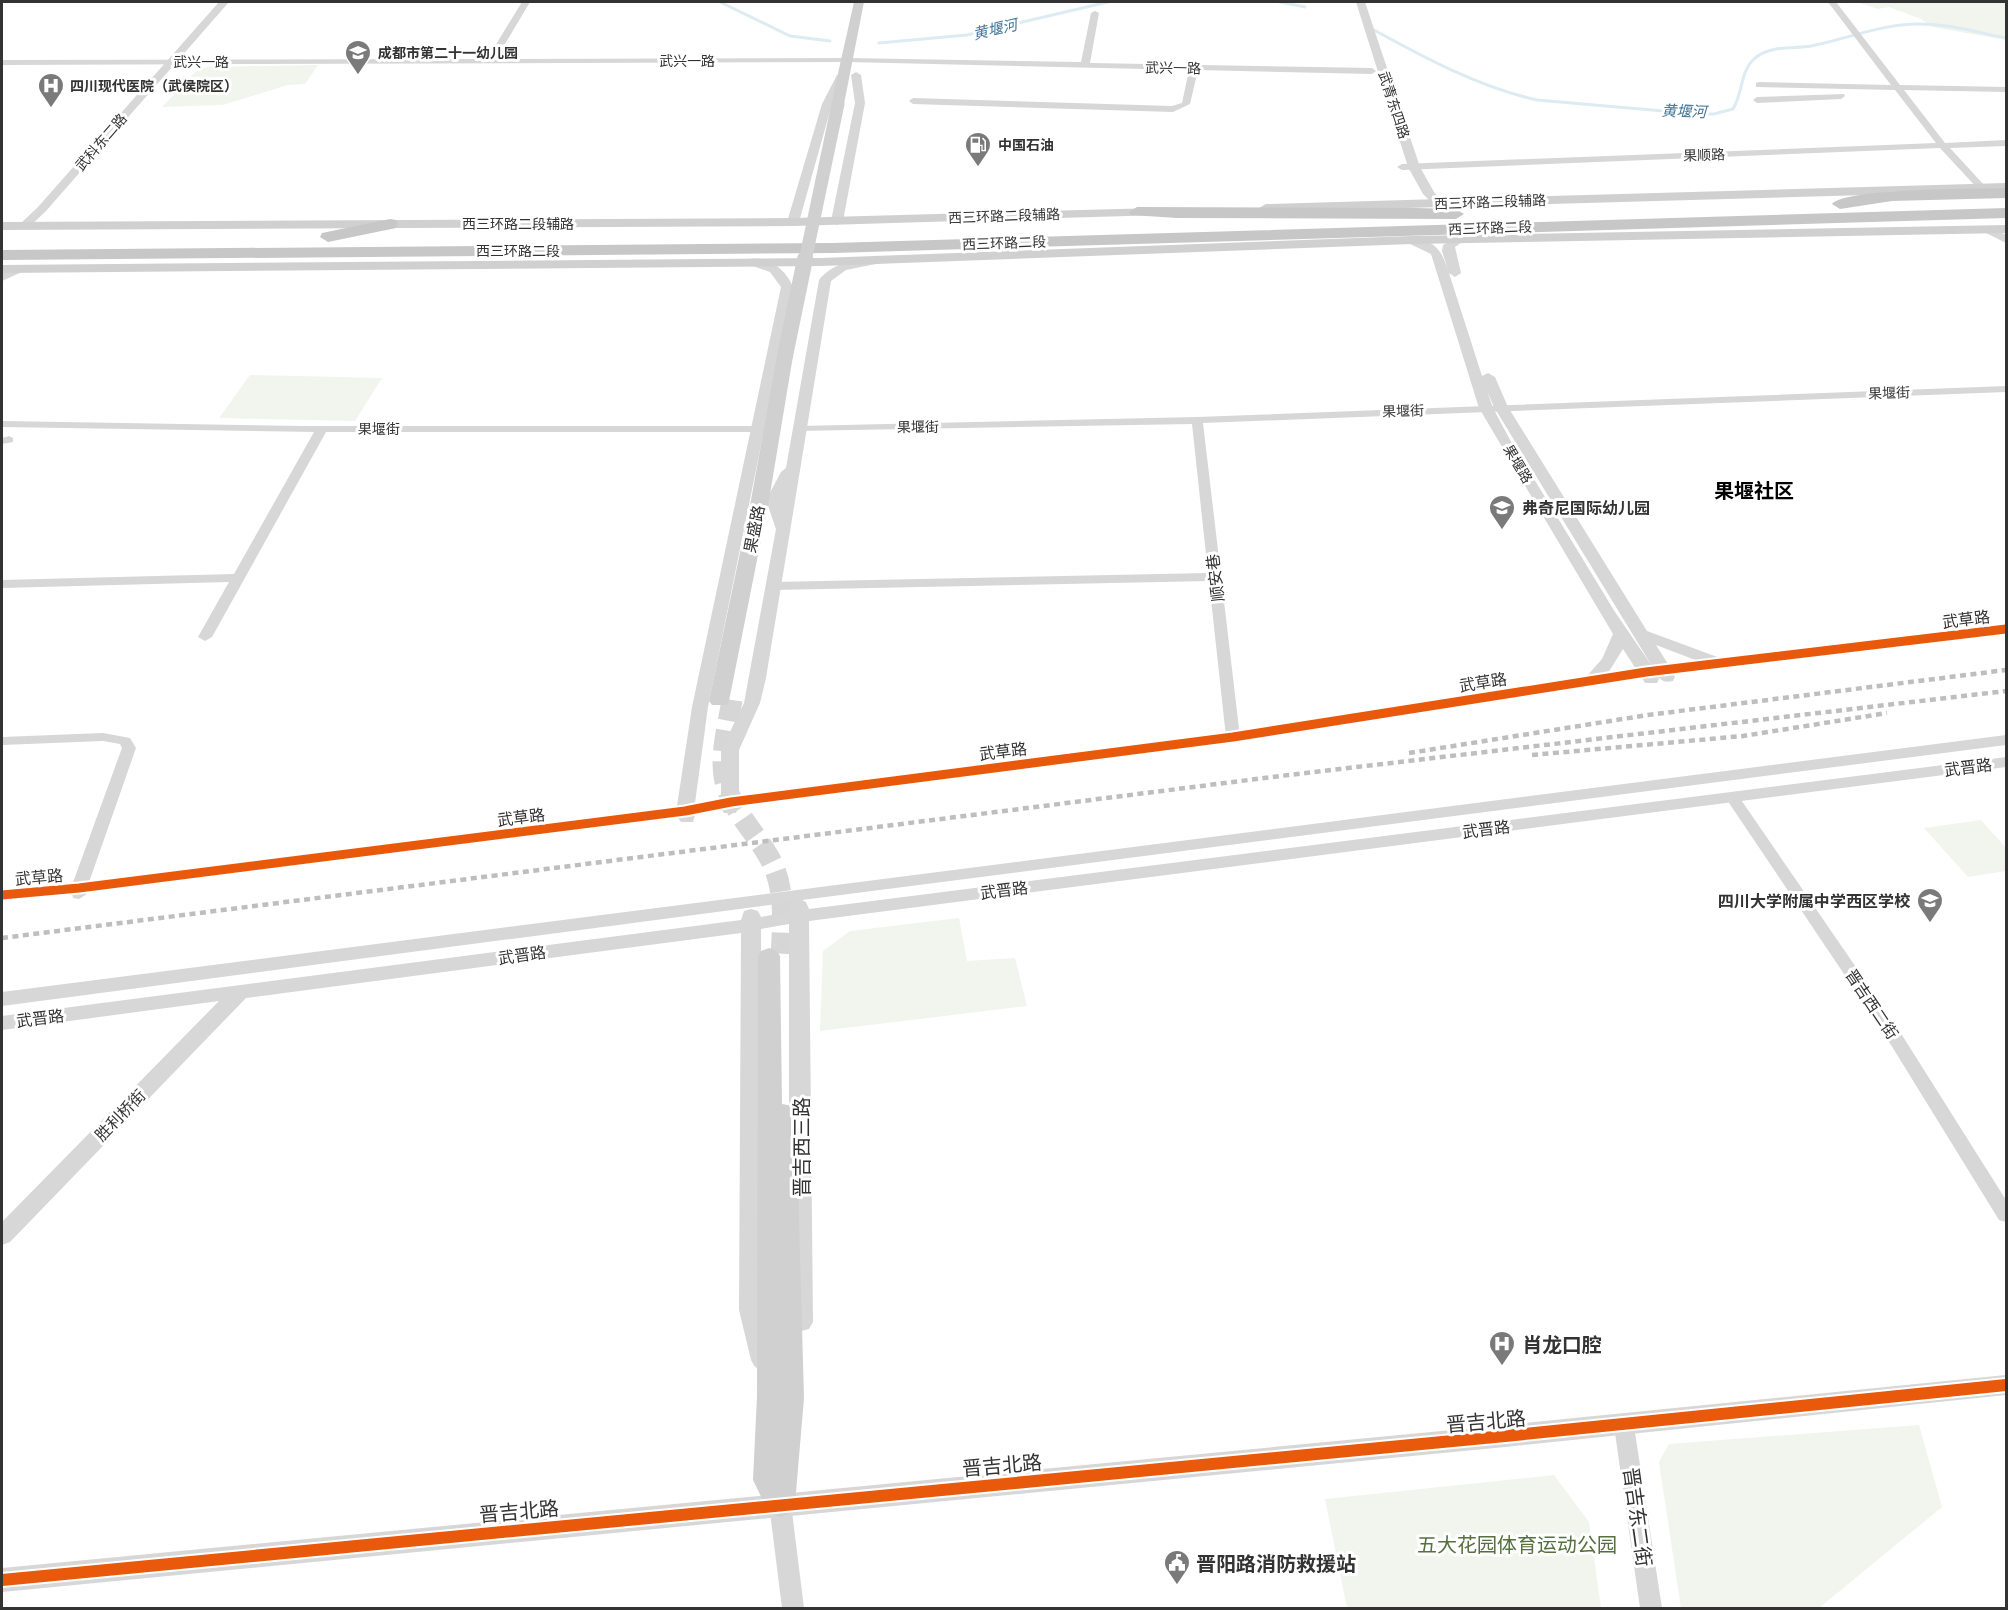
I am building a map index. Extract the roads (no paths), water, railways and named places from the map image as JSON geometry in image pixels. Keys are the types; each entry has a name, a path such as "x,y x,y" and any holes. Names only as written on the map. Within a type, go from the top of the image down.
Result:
{"highway":[{"path":"1835,212 1892,196 2007,193"},
{"name":"西三环路二段","path":"2,255 833,248 1352,232 1835,212 2007,201"},
{"path":"1137,212 1200,215 1397,211 1486,215"},
{"path":"1835,212 1949,223 2007,222"},
{"name":"西三环路二段","path":"2,240 833,234 1486,215 2007,213"},
{"path":"328,237 390,224"},
{"path":"1101,252 1352,232"},
{"path":"255,253 313,265"}],"main road":[{"path":"843,104 856,75 859,2"},
{"path":"843,104 842,77 858,53 869,2"},
{"name":"果盛路","path":"726,700 843,104"},
{"name":"西三环路二段辅路","path":"2,226 793,222 2007,187"},
{"path":"2,269 880,260 1412,240 2007,229"},
{"name":"晋吉西三路","path":"775,956 780,1397 768,1480 780,1504"}],"street":[{"name":"武科东二路","path":"40,227 224,2"},
{"name":"武科东二路","path":"23,227 232,2"},
{"path":"489,63 526,2"},
{"name":"武青东四路","path":"1349,2 1402,167 1422,204"},
{"name":"武青东四路","path":"1360,2 1414,166 1429,194 1438,203"},
{"path":"1832,2 1942,146 1981,188"},
{"path":"1085,65 1095,13"},
{"name":"武兴一路","path":"2,63 489,63 858,53 1085,65 1372,71"},
{"path":"913,101 1173,109 1186,104 1194,68"},
{"path":"837,221 860,103 856,75"},
{"path":"793,222 827,104 842,77"},
{"path":"1759,85 2007,89"},
{"path":"1757,100 1843,95 1845,87"},
{"name":"果顺路","path":"1402,167 2007,143"},
{"path":"1990,230 2007,240"},
{"name":"果堰路","path":"1412,240 1436,252 1486,408 1502,438 1621,634 1657,675"},
{"name":"果堰路","path":"1459,240 1449,245 1448,251 1493,392 1640,634 1657,675"},
{"path":"730,806 730,750 752,703 784,531 825,280 847,266 880,260"},
{"path":"686,815 699,707 739,527 787,287 782,274 774,267 754,262"},
{"path":"2,278 18,268"},
{"name":"果堰街","path":"800,429 1197,420 2007,389"},
{"name":"顺安巷","path":"1197,420 1233,737"},
{"name":"果堰街","path":"2,424 322,429 758,429"},
{"path":"206,637 322,429"},
{"path":"752,456 766,500 784,531"},
{"path":"739,527 766,500 796,458"},
{"path":"774,586 1215,577"},
{"path":"2,584 239,578"},
{"name":"武草路","path":"730,806 1224,746 1722,663 2007,629"},
{"path":"1593,680 1606,666 1617,647 1621,634"},
{"path":"1640,634 1722,663"},
{"name":"武草路","path":"2,902 686,815 730,806 1233,737 1593,680 2007,639"},
{"path":"2,741 103,737 125,741 129,748 79,891"},
{"name":"武晋路","path":"2,1023 750,925 799,905 2007,740"},
{"name":"武晋路","path":"2,999 751,901 799,905 1732,797 2007,762"},
{"name":"晋吉西二街","path":"1732,797 1889,1028 2007,1215"},
{"name":"武草路","path":"2,895 79,891"},
{"name":"晋吉西三路","path":"751,901 751,1310 780,1397"},
{"name":"晋吉西三路","path":"780,1397 801,1319 799,905"},
{"name":"胜利桥街","path":"2,1236 239,993"},
{"name":"晋吉北路","path":"2,1580 780,1504 1624,1426 2007,1385"},
{"name":"晋吉东二街","path":"1624,1426 1651,1608"},
{"path":"780,1504 793,1608"}],"waterway":[{"name":"黄堰河","path":"720,2 790,36 830,41"},
{"name":"黄堰河","path":"879,43 967,35 1108,2"},
{"name":"黄堰河","path":"1280,2 1305,7"},
{"name":"黄堰河","path":"1374,30 1473,80 1537,100 1698,114 1714,114 1733,109 1749,64 1767,51 1811,46 1876,30 1915,24 1950,26 2006,38"}],"tunnel":[{"path":"732,700 726,731 723,772 733,802 769,857 778,880 782,905 781,956"}],"railway":[{"path":"1409,753 1648,715 2006,670"},
{"path":"2,938 1280,776 2006,691"},
{"path":"1532,755 1743,736 1887,713"}],"place":[{"name":"成都市第二十一幼儿园","path":"358,76"},
{"name":"四川现代医院（武侯院区）","path":"51,109"},
{"name":"中国石油","path":"978,168"},
{"name":"弗奇尼国际幼儿园","path":"1502,531"},
{"name":"四川大学附属中学西区学校","path":"1930,924"},
{"name":"肖龙口腔","path":"1502,1367"},
{"name":"晋阳路消防救援站","path":"1177,1586"}],"district":[{"name":"果堰社区","path":"1754,490"}],"park label":[{"name":"五大花园体育运动公园","path":"1517,1544"}]}
